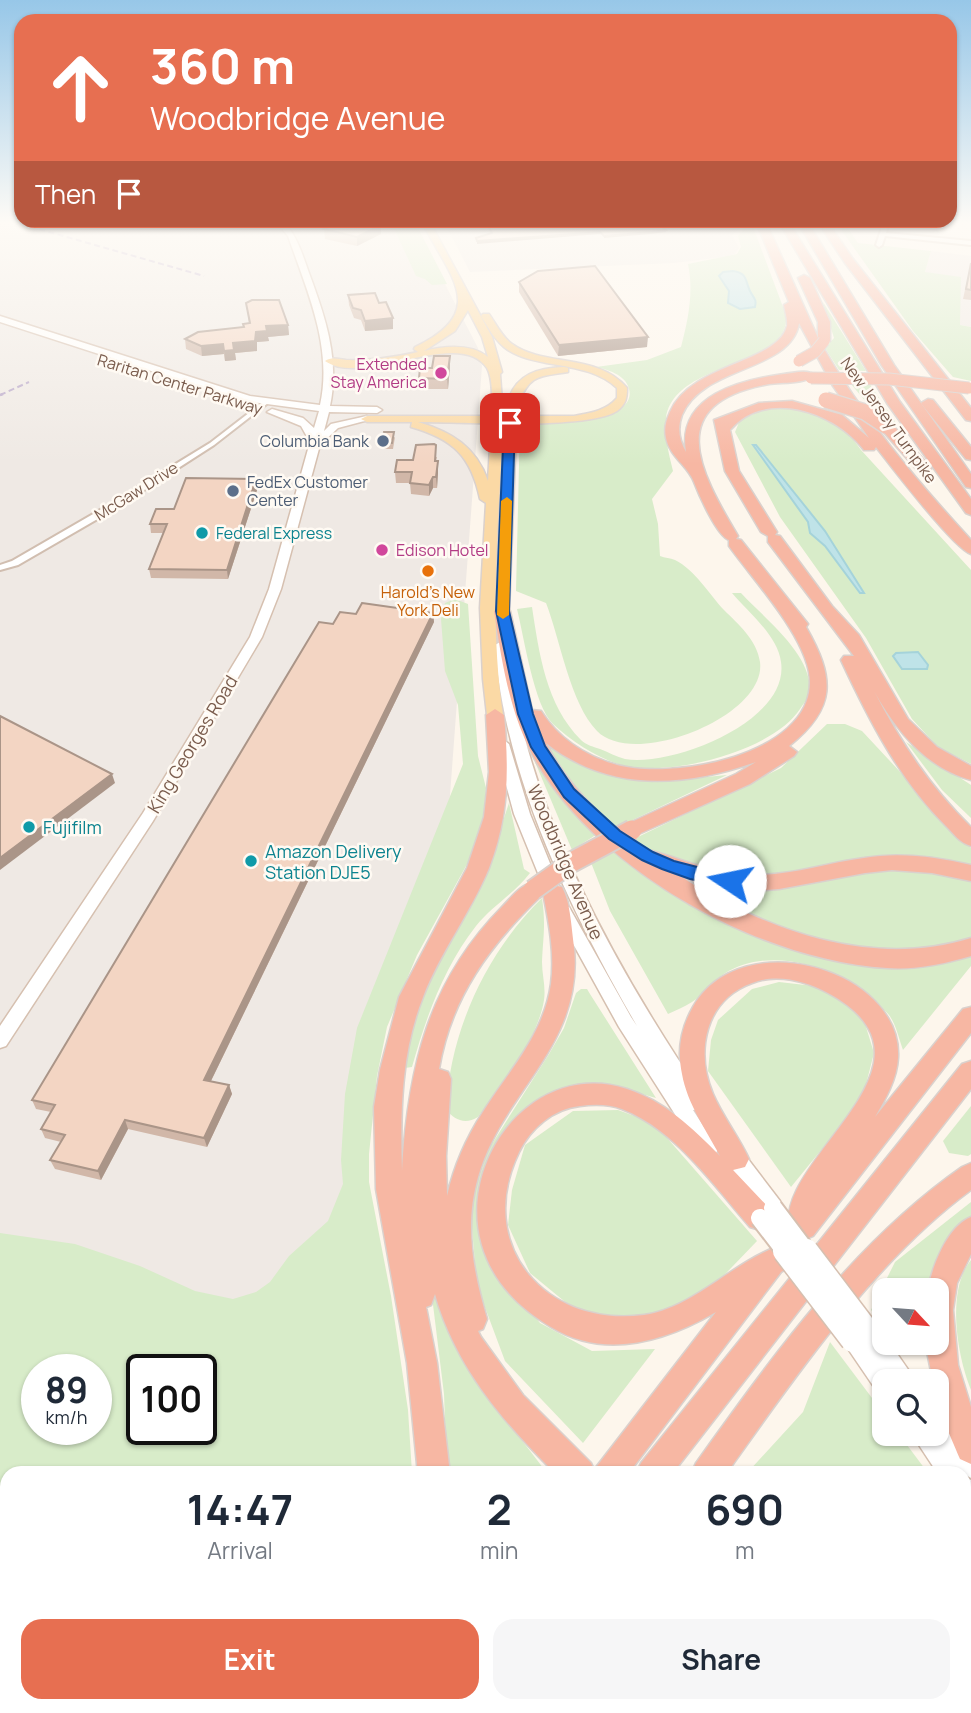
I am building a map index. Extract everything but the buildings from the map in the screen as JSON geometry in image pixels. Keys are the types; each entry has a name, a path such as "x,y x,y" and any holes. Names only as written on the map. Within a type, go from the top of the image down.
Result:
{"highway":[{"path":"697,475 682,460 676,447 671,429 675,411 685,397 702,383 767,353 788,338 793,326 789,304"},
{"name":"New Jersey Turnpike","path":"796,304 824,359 856,409 911,482 971,549"},
{"path":"692,450 686,442 685,423 692,407 705,394 735,379 799,361 815,352 824,341 824,322 816,304"},
{"name":"New Jersey Turnpike","path":"834,304 894,402 971,510"},
{"name":"New Jersey Turnpike","path":"851,304 912,403 971,484"},
{"path":"857,304 913,384 971,456"},
{"path":"883,304 971,417"},
{"path":"922,352 970,390"},
{"path":"440,1466 439,1403 419,1282 414,1194 421,1106 436,1026 451,991 496,928 543,891 572,862 768,765 789,751 820,720 828,704 831,687 826,656 819,644 790,614 733,540 709,501 697,475 692,450 693,423 711,398 753,383 810,377 889,379 970,390"},
{"path":"810,377 760,386 719,402 705,416 703,432 710,447 732,471 772,535 826,610 853,639 901,722 915,739 946,762 971,774"},
{"path":"732,471 722,431 721,420 726,414 743,403 782,396 826,400 865,412 886,426 971,527"},
{"path":"722,431 735,416 768,406 803,407 839,419 857,433 971,559"},
{"path":"826,610 896,752 928,796 971,839"},
{"path":"502,611 532,732 547,763 569,793 631,854 677,886 727,913 792,939 837,952 887,959 934,957 971,947"},
{"path":"517,678 538,724 548,736 582,759 611,770 645,776 689,775 715,769 781,743 801,728 812,714 820,685 815,664 790,614"},
{"path":"433,1466 422,1363 389,1189 387,1107 391,1070 411,997 478,868 487,843 494,817 499,772 495,715"},
{"path":"600,825 647,856 690,873 730,881 770,883 891,863 932,864 971,873"},
{"path":"523,1418 480,1341 462,1286 455,1239 459,1195 470,1157 490,1120 536,1055 559,1001 565,953 543,891"},
{"path":"496,928 474,961 458,995 448,1027 436,1106 432,1195 437,1240 447,1291 470,1344 490,1379 523,1418 572,1466"},
{"path":"736,1159 694,1077 692,1034 698,1016 710,1000 727,986 766,970 809,974 848,993 866,1008 877,1023 887,1056 868,1106 806,1198 803,1227"},
{"path":"614,1466 971,1016"},
{"path":"658,1466 971,1071"},
{"path":"766,1213 665,1121 625,1098 602,1094 557,1100 538,1110 521,1125 507,1145 497,1167 491,1191 495,1244 505,1268 522,1290 543,1309 568,1323 594,1331 620,1332 671,1321 776,1260"},
{"path":"713,1466 847,1288 877,1254 924,1209 971,1175"},
{"path":"971,1230 949,1263 939,1307 938,1333 949,1390 971,1448"}],"main road":[{"name":"King Georges Road","path":"0,1041 148,817 252,643 273,596 329,388 330,361 314,304"},
{"path":"330,361 402,355 441,338 453,329 463,316 464,304"},
{"path":"469,304 492,350 507,400"},
{"path":"479,304 503,359 507,400 503,430"},
{"path":"314,445 332,428 366,419 574,419 605,411 622,400 624,393 621,385 606,374 532,357 510,348 486,316"},
{"name":"Raritan Center Parkway","path":"0,319 264,408 284,406 323,414"},
{"name":"Raritan Center Parkway","path":"0,327 200,394 264,408 323,414"},
{"path":"330,361 389,360 439,351 465,352 481,358 490,366 507,400"},
{"path":"323,414 377,410 575,412 603,406 615,393 611,384 600,377 559,370 524,379 507,400"},
{"path":"284,406 313,402 329,388 332,397 341,404 377,410"},
{"path":"264,408 306,425 313,433 314,445"},
{"path":"323,414 426,428 449,438 476,464 481,476 489,538"},
{"name":"Woodbridge Avenue","path":"503,430 489,538 486,657 495,715 543,891 706,1147 766,1213 858,1333 893,1369"},
{"name":"Woodbridge Avenue","path":"503,430 502,657 514,723 529,776 573,886 612,968 640,1017 736,1159 766,1213"},
{"name":"Woodbridge Avenue","path":"858,1333 877,1369"},
{"path":"949,1438 971,1466"},
{"path":"932,1446 947,1466"}],"street":[{"name":"McGaw Drive","path":"0,568 15,563 116,505 264,408"}],"shaded area":[{"path":"0,304 455,304 478,348 482,366 448,822 347,1134 403,1466 0,1466"},
{"path":"946,304 971,304 971,327 960,325"}],"green space":[{"path":"689,304 782,304 786,315 783,332 771,345 689,385 674,399 666,418 667,445 673,471 652,499 658,524 660,556 675,560 689,570 746,633 760,662 757,682 743,701 721,718 695,731 667,740 639,744 615,741 597,731 580,704 546,603 516,591 520,423 567,422 606,415 621,408 629,399 626,382 615,373 596,367 647,360 681,347"},
{"path":"824,304 866,371 839,370 825,348 834,338"},
{"path":"894,304 960,304 960,325 971,327 971,381 953,377 913,331"},
{"path":"850,383 869,383 896,423 873,410"},
{"path":"783,408 828,418 845,430 971,570 971,764 938,747 912,719 866,638 780,517 735,432 740,420 763,410"},
{"path":"732,593 741,593 785,638 803,663 808,677 809,696 787,724 744,749 718,758 665,768 641,768 612,762 576,743 546,715 535,687 517,609 532,607 541,660 552,695 569,726 588,745 625,759 646,760 671,756 698,747 724,736 748,721 767,703 779,683 781,662 779,652 768,634"},
{"path":"455,599 468,604 478,756 486,788 483,819 471,857 417,955 387,1027 377,1076 369,1154 369,1182 391,1296 408,1410 412,1466 0,1466 0,1233 75,1244 140,1266 195,1291 233,1299 256,1292 270,1282 289,1256 328,1221 343,1184 341,1160 345,1094 357,1028 463,764 458,705 445,671 441,619 445,603"},
{"path":"827,724 845,724 862,731 971,848 971,966 903,1050 889,1015 874,1000 834,974 789,961 766,960 744,965 724,974 696,999 668,1014 610,911 590,860 781,768"},
{"path":"544,742 603,774 653,782 727,775 616,828 579,792"},
{"path":"906,742 971,785 971,818 942,790"},
{"path":"535,762 599,833 572,850"},
{"path":"509,803 524,869 530,873 482,919 454,958 437,993 412,1067 405,1068 406,1046 424,991 491,854"},
{"path":"542,898 544,995 540,1015 527,1046 478,1117 469,1121 460,1120 446,1109 449,1080 463,1022 488,968 504,943"},
{"path":"779,982 814,986 841,996 863,1017 874,1053 862,1100 791,1187 708,1071 711,1040 718,1020 752,989"},
{"path":"587,989 656,1098 602,1083 562,1091 505,1135 492,1263 540,1323 592,1351 655,1349 583,1443 505,1361 477,1286 470,1205 488,1150 549,1054 564,1028 576,993"},
{"path":"971,1106 971,1154 968,1156 949,1153 943,1141"},
{"path":"618,1110 654,1123 757,1241 707,1293 653,1320 609,1326 564,1301 530,1273 508,1225 512,1190 525,1145 573,1111"},
{"path":"971,1202 971,1216 941,1259 936,1278 887,1278 895,1262"},
{"path":"971,1260 971,1390 958,1342 956,1305 963,1273"},
{"path":"428,1264 501,1413 542,1466 447,1466 444,1394"},
{"path":"830,1342 872,1398 872,1446 908,1446 923,1466 753,1466 803,1412"}],"water":[{"path":"730,304 755,304 755,307 740,309"},
{"path":"753,445 756,445 825,531 864,593 860,593 825,546 810,533 808,522"},
{"path":"918,652 928,665 927,669 902,669 893,656 896,653"}],"railway":[{"path":"3,394 0,395 29,382"}],"slow traffic":[{"path":"503,615 507,501"}],"place":[{"name":"Extended Stay America","path":"441,373"},
{"name":"Columbia Bank","path":"383,441"},
{"name":"FedEx Customer Center","path":"233,491"},
{"name":"Federal Express","path":"202,533"},
{"name":"Edison Hotel","path":"382,550"},
{"name":"Harold's New York Deli","path":"428,571"},
{"name":"Fujifilm","path":"29,827"},
{"name":"Amazon Delivery Station DJE5","path":"251,861"}],"route":[{"path":"510,423 502,611 526,714 538,747 569,793 600,825 614,835 647,856 668,865 690,873 730,881"}]}
